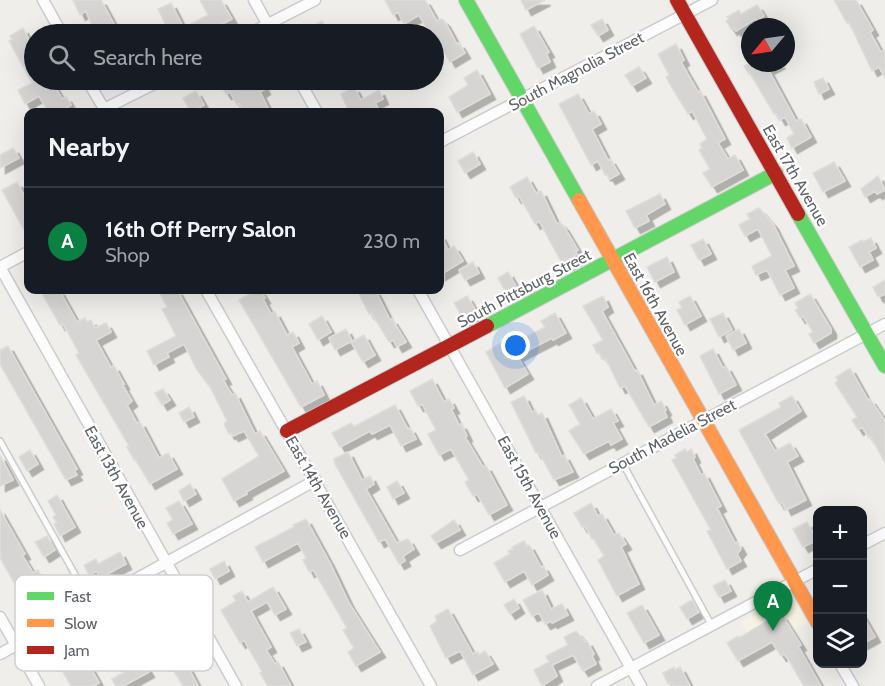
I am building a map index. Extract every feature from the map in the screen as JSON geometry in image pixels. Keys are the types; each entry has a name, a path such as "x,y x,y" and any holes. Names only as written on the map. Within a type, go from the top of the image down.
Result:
{"street":[{"path":"43,0 56,24"},
{"path":"254,0 268,24"},
{"path":"280,24 315,0"},
{"name":"East 16th Avenue","path":"466,0 813,614"},
{"name":"East 17th Avenue","path":"677,0 885,366"},
{"name":"South Magnolia Street","path":"444,140 712,0"},
{"path":"93,90 103,108"},
{"path":"111,108 144,90"},
{"path":"305,90 315,108"},
{"name":"South Pittsburg Street","path":"287,431 776,173"},
{"path":"0,267 24,254"},
{"name":"East 13th Avenue","path":"0,267 172,575"},
{"name":"East 14th Avenue","path":"208,294 431,686"},
{"name":"East 15th Avenue","path":"420,294 641,686"},
{"name":"South Madelia Street","path":"460,550 885,324"},
{"path":"142,575 316,480"},
{"path":"867,542 885,533"},
{"path":"597,686 813,572"},
{"path":"0,617 15,643"},
{"path":"0,654 15,646"},
{"name":"East 13th Avenue","path":"213,646 236,686"},
{"path":"843,668 853,686"},
{"path":"31,671 39,686"}],"lane":[{"path":"0,441 75,575"},
{"path":"622,463 712,626"}],"shaded area":[{"path":"791,594 807,623 757,651 741,622"}],"building":[{"path":"73,0 101,0 114,24 91,24 86,11 80,15"},
{"path":"200,0 221,0 232,19 222,24 191,24 208,15"},
{"path":"385,0 425,0 437,21 442,19 445,22 457,44 459,43 465,53 450,62 444,51 444,24 424,24 419,15 404,24 398,12 393,15"},
{"path":"521,0 545,0 526,10"},
{"path":"834,0 856,0 873,30 870,32 881,52 885,50 885,78 879,67 872,71 849,22 847,23"},
{"path":"171,3 182,24 165,24 158,9"},
{"path":"757,5 764,16 741,18 741,28 736,31 734,28 732,30 726,21 729,19 727,17 739,10 741,14"},
{"path":"602,19 608,30 598,36 591,25"},
{"path":"534,26 549,52 546,53 550,62 538,68 520,34"},
{"path":"23,28 24,68 9,41 12,39 10,36"},
{"path":"676,44 684,60 681,62 698,92 700,91 725,139 718,143 728,159 735,155 743,170 712,187 703,173 710,169 699,150 702,148 700,144 707,139 692,111 688,114 674,91 658,54"},
{"path":"639,67 646,78 632,86 625,75"},
{"path":"477,70 490,94 457,112 449,97 468,85 464,78"},
{"path":"748,72 770,72 796,121 801,119 811,137 792,148 787,138 794,134 785,117 780,120 776,113 774,114"},
{"path":"823,78 829,89 819,94 814,82"},
{"path":"24,87 24,90 57,90 62,99 66,97 71,105 66,108 46,108 39,96 25,104 18,90"},
{"path":"224,90 263,90 260,92 268,108 242,108 239,103 237,105 230,92 226,94"},
{"path":"348,90 356,90 361,100 379,90 383,99 375,103 378,108 347,108 341,94"},
{"path":"196,91 204,105 198,108 189,108 183,98"},
{"path":"578,94 589,114 594,111 601,124 592,129 608,160 610,159 619,174 610,179 607,174 605,175 598,161 591,165 559,104"},
{"path":"13,148 19,158 0,168 0,155"},
{"path":"473,152 480,164 465,173 458,161"},
{"path":"834,162 845,181 823,192 813,173"},
{"path":"878,176 885,190 877,194 875,191 865,197 861,189"},
{"path":"527,177 536,193 541,191 557,224 560,222 563,225 578,250 575,251 577,254 574,256 576,260 564,267 539,221 535,224 519,196 516,198 510,187"},
{"path":"17,182 24,195 24,230 2,190"},
{"path":"660,194 665,204 646,215 649,221 635,228 626,211"},
{"path":"759,208 773,224 794,266 785,270 794,288 780,295 767,270 756,275 752,266 772,256 758,229 745,236 739,225 750,219 747,214"},
{"path":"871,238 876,248 869,252 873,260 860,267 849,247"},
{"path":"703,239 711,254 699,260 691,245"},
{"path":"444,242 448,250 454,246 463,261 444,273"},
{"path":"667,257 674,272 655,282 647,267"},
{"path":"473,262 479,273 465,280 459,270"},
{"path":"508,272 517,288 506,293 498,278"},
{"path":"885,280 885,294 878,297 873,287"},
{"path":"42,294 61,294 77,322 85,318 87,322 91,320 95,328 106,323 111,332 96,340 111,367 114,366 124,384 122,384 132,401 127,405 137,423 140,422 159,458 168,453 177,469 150,484 134,460 127,447 129,446 76,355 79,353 63,324 60,325"},
{"path":"160,294 179,294 226,379 223,380 232,395 235,393 255,434 260,431 284,471 234,501 222,479 259,456 244,431 233,436 229,434 224,424 227,421 210,387 197,370 184,344 167,353 169,357 154,365 147,351 176,336 162,309 167,307"},
{"path":"250,294 262,294 271,314 275,312 287,335 293,332 299,343 292,347 312,384 317,381 324,395 301,407 239,300"},
{"path":"359,294 377,294 390,320 392,319 406,342 397,347 393,340 389,342 371,312 369,314"},
{"path":"810,294 831,329 831,333 814,343 809,334 813,332 803,316 800,318 795,310 798,308 795,303"},
{"path":"467,296 477,313 464,320 454,303"},
{"path":"603,296 608,307 602,311 635,371 637,370 654,405 661,401 666,410 664,411 667,417 649,427 625,386 620,388 606,359 604,360 599,352 597,353 593,345 603,340 583,306"},
{"path":"690,296 701,316 685,325 677,310 682,308 679,302"},
{"path":"555,313 566,333 517,356 528,374 505,388 486,352 501,343 504,349 545,327 541,321"},
{"path":"723,313 732,330 719,337 710,319"},
{"path":"322,316 331,332 318,340 309,324"},
{"path":"346,329 352,341 335,350 329,338"},
{"path":"739,329 746,343 733,350 726,336"},
{"path":"364,335 375,355 363,362 351,342"},
{"path":"8,346 77,469 74,471 77,475 66,480 0,364 0,350"},
{"path":"713,349 723,368 726,366 736,385 719,394 700,356"},
{"path":"850,368 868,400 870,399 885,421 885,463 871,437 869,438 862,427 858,430 852,420 857,417 835,383 838,381 836,377"},
{"path":"432,379 444,402 449,399 454,408 451,409 467,436 465,437 483,467 486,466 507,505 489,515 477,494 473,496 465,482 469,480 451,449 439,455 428,434 436,430 422,404 418,406 410,391"},
{"path":"163,389 170,400 162,405 155,393"},
{"path":"524,396 532,412 535,410 538,415 542,413 562,457 564,455 573,472 554,480 539,452 536,453 511,402"},
{"path":"792,396 801,411 765,434 775,451 790,443 798,456 787,462 806,500 786,510 782,502 779,504 739,430 781,407 779,403"},
{"path":"581,398 593,419 611,409 618,421 613,423 622,439 611,445 609,441 584,454 569,431 580,424 569,405"},
{"path":"395,405 416,439 401,446 390,425 372,434 370,431 340,447 332,433 351,423 354,427"},
{"path":"189,407 194,417 184,422 179,413"},
{"path":"685,449 687,452 691,449 701,475 704,473 721,506 717,508 735,543 737,542 741,549 737,554 741,561 727,569 707,531 711,530 672,460 677,458 675,455"},
{"path":"30,450 38,464 27,471 19,457"},
{"path":"348,452 362,480 370,476 374,484 366,489 397,543 408,539 414,549 403,556 405,561 399,564 385,539 379,542 335,464 334,459"},
{"path":"0,455 13,480 0,486"},
{"path":"397,481 404,493 393,499 387,487"},
{"path":"190,484 196,494 184,501 179,491"},
{"path":"57,495 75,527 60,536 54,524 57,523 53,517 56,515 48,501"},
{"path":"179,501 192,524 173,534 167,523 173,520 166,508"},
{"path":"591,503 598,516 602,514 614,535 619,533 626,544 621,547 639,584 617,596 598,560 604,556 574,513"},
{"path":"0,510 33,573 38,570 41,575 15,575 15,584 0,558"},
{"path":"306,519 349,603 380,652 356,666 348,652 354,648 343,630 347,628 314,571 309,572 303,560 306,558 298,543 263,562 255,547"},
{"path":"454,520 460,530 436,543 431,536"},
{"path":"807,522 813,533 813,542 803,547 793,529"},
{"path":"47,536 55,550 44,557 35,542"},
{"path":"524,541 548,575 532,585 524,571 505,582 494,563 510,554 508,551 513,549 512,547"},
{"path":"120,552 126,564 106,575 99,575 97,571 89,575 84,565 96,559 98,564"},
{"path":"224,561 229,571 215,579 210,569"},
{"path":"725,580 731,591 719,597 713,586"},
{"path":"273,587 286,609 275,615 267,602 251,611 271,647 266,650 275,664 278,662 291,686 268,686 244,640 240,643 221,610 236,601 233,596 242,591 248,602"},
{"path":"542,590 551,609 562,604 568,615 545,624 539,613 532,616 523,600"},
{"path":"514,599 519,608 510,614 504,605"},
{"path":"692,600 699,612 687,619 680,607"},
{"path":"642,605 659,635 644,643 627,613"},
{"path":"448,609 473,654 478,652 479,655 485,651 493,664 473,675 460,651 446,658 430,626 437,621 435,616"},
{"path":"782,615 801,645 798,646 821,686 804,686 788,659 784,654 781,656 772,642 738,661 727,643 772,618"},
{"path":"867,623 875,637 867,641"},
{"path":"299,629 306,642 297,646 290,633"},
{"path":"576,631 585,642 587,641 596,664 583,671 573,655 552,665 557,676 542,686 534,670 549,662 546,656 568,645 564,637"},
{"path":"674,667 675,670 680,667 690,686 673,686 671,682 668,684 663,673"},
{"path":"62,671 92,671 99,683 93,686 71,686"},
{"path":"126,671 149,672 123,686 116,686 112,679"},
{"path":"174,671 190,671 198,686 183,686"}],"traffic: fast":[{"path":"466,0 579,200"},
{"path":"487,326 776,173"},
{"path":"798,214 885,366"}],"traffic: slow":[{"path":"579,200 813,614"}],"traffic: jam":[{"path":"677,0 798,214"},
{"path":"287,431 487,326"}],"place":[{"name":"16th Off Perry Salon","path":"773,631"}]}
